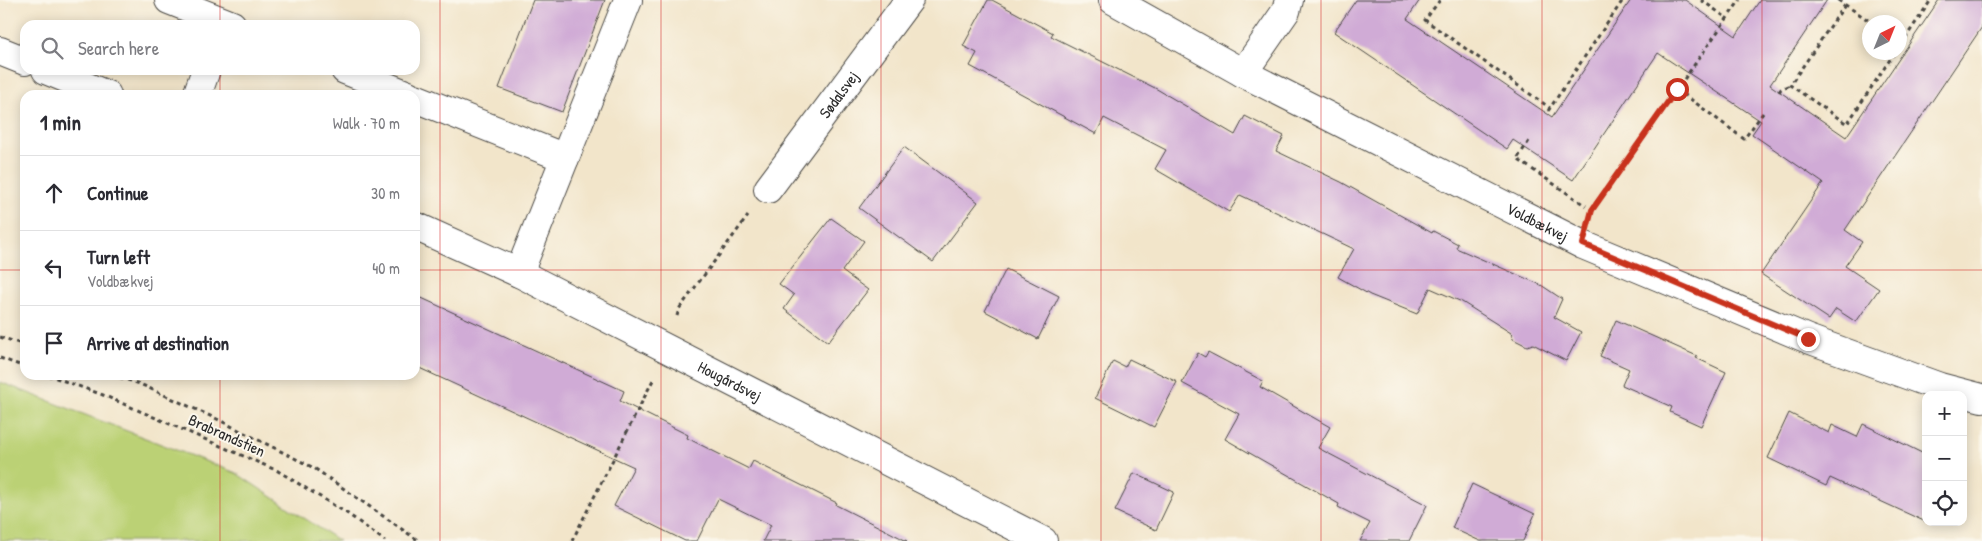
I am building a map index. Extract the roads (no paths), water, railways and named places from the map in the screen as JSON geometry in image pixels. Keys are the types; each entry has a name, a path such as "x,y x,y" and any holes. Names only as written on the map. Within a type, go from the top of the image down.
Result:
{"street":[{"path":"169,0 229,18"},
{"path":"519,272 628,0"},
{"name":"Sødalsvej","path":"768,189 909,0"},
{"name":"Voldbækvej","path":"1113,0 1243,72 1583,244 1808,339 1940,387 1982,398"},
{"path":"1243,72 1286,11 1289,0"},
{"path":"0,51 20,60"},
{"path":"58,75 95,90"},
{"path":"199,90 204,75"},
{"path":"358,75 395,90"},
{"path":"420,100 565,158"},
{"name":"Hougårdsvej","path":"420,228 519,272 1043,541"}]}
